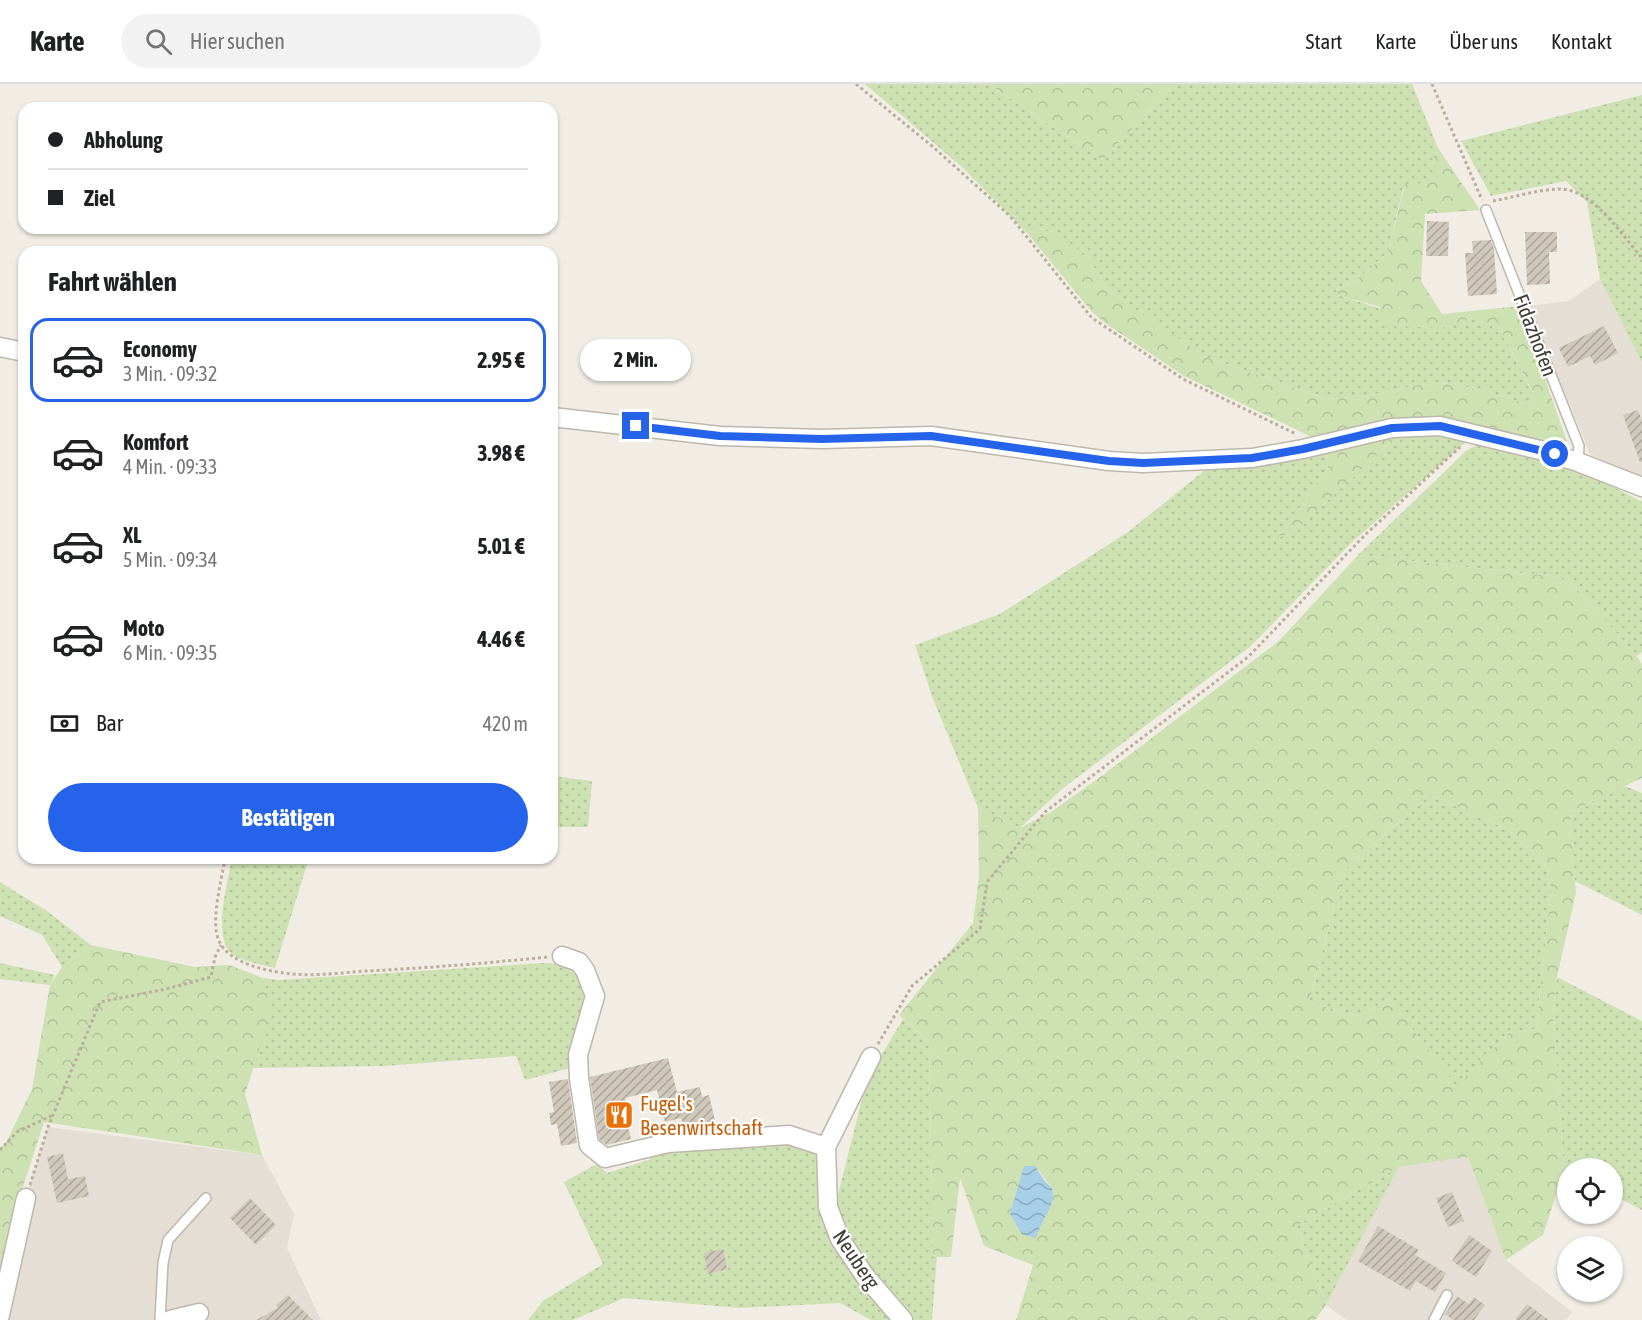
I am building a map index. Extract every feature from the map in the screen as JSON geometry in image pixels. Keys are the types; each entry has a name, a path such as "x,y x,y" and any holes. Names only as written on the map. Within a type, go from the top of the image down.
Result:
{"street":[{"path":"0,348 18,351"},
{"path":"558,418 720,436 822,439 931,436 1109,461 1143,463 1252,458 1392,428 1440,426 1540,450 1642,487"},
{"path":"562,956 579,962 585,970 595,996 578,1055 579,1078 588,1145 605,1158 668,1143 789,1135 826,1147"},
{"name":"Neuberg","path":"871,1058 826,1147 828,1207 832,1223 840,1239 865,1276 903,1320"},
{"path":"0,1315 26,1198"},
{"path":"170,1320 199,1313"}],"lane":[{"name":"Fidazhofen","path":"1486,210 1579,446 1578,462"},
{"path":"160,1320 163,1263 168,1240 206,1198"},
{"path":"1434,1320 1447,1295"}],"path":[{"path":"856,84 932,146 1010,216 1092,318 1183,379 1319,445"},
{"path":"1432,84 1484,203 1559,189 1579,193 1598,207 1642,258"},
{"path":"871,1058 912,986 980,929 987,882 1045,812 1248,657 1365,536 1474,433"},
{"path":"224,864 216,923 217,935 221,945 231,955 250,965 284,973 308,974 437,968 562,956"},
{"path":"26,1198 54,1114 100,1002 166,989 211,977 215,957 221,945"},
{"path":"0,1150 17,1132 54,1114"}],"shaded area":[{"path":"1600,279 1642,363 1642,481 1590,454 1529,306 1569,301"},
{"path":"48,1127 262,1155 294,1214 287,1248 321,1320 0,1320 26,1198"},
{"path":"1468,1157 1506,1260 1572,1312 1566,1320 1347,1320 1326,1305 1399,1167"}],"green space":[{"path":"865,84 989,84 1102,160 1175,84 1412,84 1438,148 1433,157 1435,176 1425,183 1403,189 1388,252 1356,281 1336,289 1341,296 1441,328 1473,318 1501,330 1532,392 1531,405 1453,383 1419,385 1366,396 1327,399 1208,358 1108,290 1088,257 1040,228 1027,233 963,168"},
{"path":"989,84 1175,84 1102,160"},
{"path":"1642,95 1642,363 1600,279 1587,202 1566,181 1491,196 1461,141"},
{"path":"1438,148 1480,210 1425,214 1421,281 1442,314 1520,306 1567,442 1553,448 1438,423 1390,443 1300,526 1277,539 1328,468 1325,450 1316,439 1184,376 1105,323 1092,312 1027,233 1040,228 1062,237 1088,257 1108,290 1208,358 1327,399 1366,396 1419,385 1453,383 1531,405 1532,391 1501,330 1473,318 1441,328 1390,326 1380,318 1380,307 1341,296 1335,290 1356,281 1388,252 1405,184 1425,183 1434,176 1433,157"},
{"path":"1415,432 1452,433 1466,442 1351,543 1251,646 1062,789 1020,828 978,808 933,699 915,645 1000,614 1128,532 1204,471 1325,450 1328,468 1278,538 1300,526 1390,443"},
{"path":"1485,440 1602,481 1642,502 1642,652 1637,656 1567,578 1358,555 1466,451"},
{"path":"1358,555 1567,578 1637,656 1642,665 1642,778 1570,812 1576,893 1557,977 1553,1014 1563,1158 1557,1158 1557,1192 1543,1235 1506,1260 1468,1157 1399,1167 1297,1226 1326,1305 1315,1320 1016,1320 1033,1265 984,1246 960,1178 951,1257 933,1257 929,1042 899,1015 973,923 979,877 978,808 1020,828 1051,812 1279,641","holes":["1430,795 1507,829 1545,863 1551,889 1536,1029 1509,1033 1456,1086 1390,999 1357,1016 1309,1002 1344,870","1035,1166 1052,1188 1022,1234"]},
{"path":"558,777 592,781 588,827 558,827"},
{"path":"1625,786 1642,793 1642,915 1575,881 1570,812"},
{"path":"1430,795 1507,829 1545,863 1551,889 1536,1029 1509,1033 1456,1087 1390,999 1357,1016 1309,1002 1344,870"},
{"path":"231,864 307,864 275,968 235,956 225,945 222,921"},
{"path":"0,882 47,911 91,945 62,967 42,935 0,916"},
{"path":"91,945 195,967 229,965 263,978 272,1009 245,1094 262,1155 44,1122 20,1196 0,1280 0,1147 5,1145 32,1089 50,985 62,967"},
{"path":"0,963 55,975 50,985 0,979"},
{"path":"543,963 558,964 574,969 586,986 570,1068 525,1080 516,1056 384,1066 253,1068 271,1009 263,978 279,980"},
{"path":"1557,977 1642,1021 1642,1210 1623,1200 1623,1158 1563,1158 1553,1014"},
{"path":"903,1019 929,1042 933,1256 937,1257 932,1320 911,1320 863,1264 837,1211 838,1195 867,1079"},
{"path":"668,1143 805,1144 822,1162 820,1210 895,1320 871,1320 840,1303 740,1308 624,1298 573,1320 528,1320 543,1301 603,1264 564,1182 597,1164 607,1173 649,1160"},
{"path":"1399,1167 1326,1305 1297,1226"}],"water":[{"path":"1024,1166 1035,1166 1052,1188 1053,1200 1035,1238 1022,1234 1010,1214"}],"building":[{"path":"1427,221 1449,222 1448,256 1426,256"},
{"path":"1525,232 1557,232 1557,252 1549,252 1550,284 1527,285"},
{"path":"1491,240 1494,249 1497,294 1468,296 1465,253 1473,253 1472,241"},
{"path":"1604,326 1618,353 1595,365 1590,356 1568,367 1559,348"},
{"path":"1638,410 1642,421 1642,462 1640,462 1623,415"},
{"path":"668,1058 677,1092 700,1087 702,1097 709,1095 715,1120 684,1128 681,1118 665,1122 657,1090 625,1098 630,1117 626,1118 631,1139 607,1145 599,1139 590,1077"},
{"path":"568,1079 577,1143 561,1146 557,1124 551,1125 549,1113 554,1112 549,1082"},
{"path":"63,1153 68,1179 85,1176 89,1196 57,1203 47,1157"},
{"path":"1452,1192 1464,1221 1448,1227 1436,1198"},
{"path":"250,1198 276,1225 256,1245 230,1218"},
{"path":"1378,1226 1419,1250 1415,1255 1446,1273 1435,1292 1416,1281 1410,1291 1358,1261"},
{"path":"1469,1235 1492,1251 1476,1277 1452,1261"},
{"path":"723,1249 727,1269 708,1274 704,1253"},
{"path":"288,1295 313,1320 256,1320 278,1308 276,1305"},
{"path":"1457,1296 1469,1304 1474,1297 1485,1305 1474,1320 1453,1320 1445,1314"},
{"path":"1527,1304 1549,1320 1515,1320"}],"place":[{"name":"Fugel's Besenwirtschaft","path":"619,1115"}],"route":[{"path":"636,426 720,436 822,439 931,436 1109,461 1143,463 1252,458 1303,449 1392,428 1440,426 1555,454"}]}
